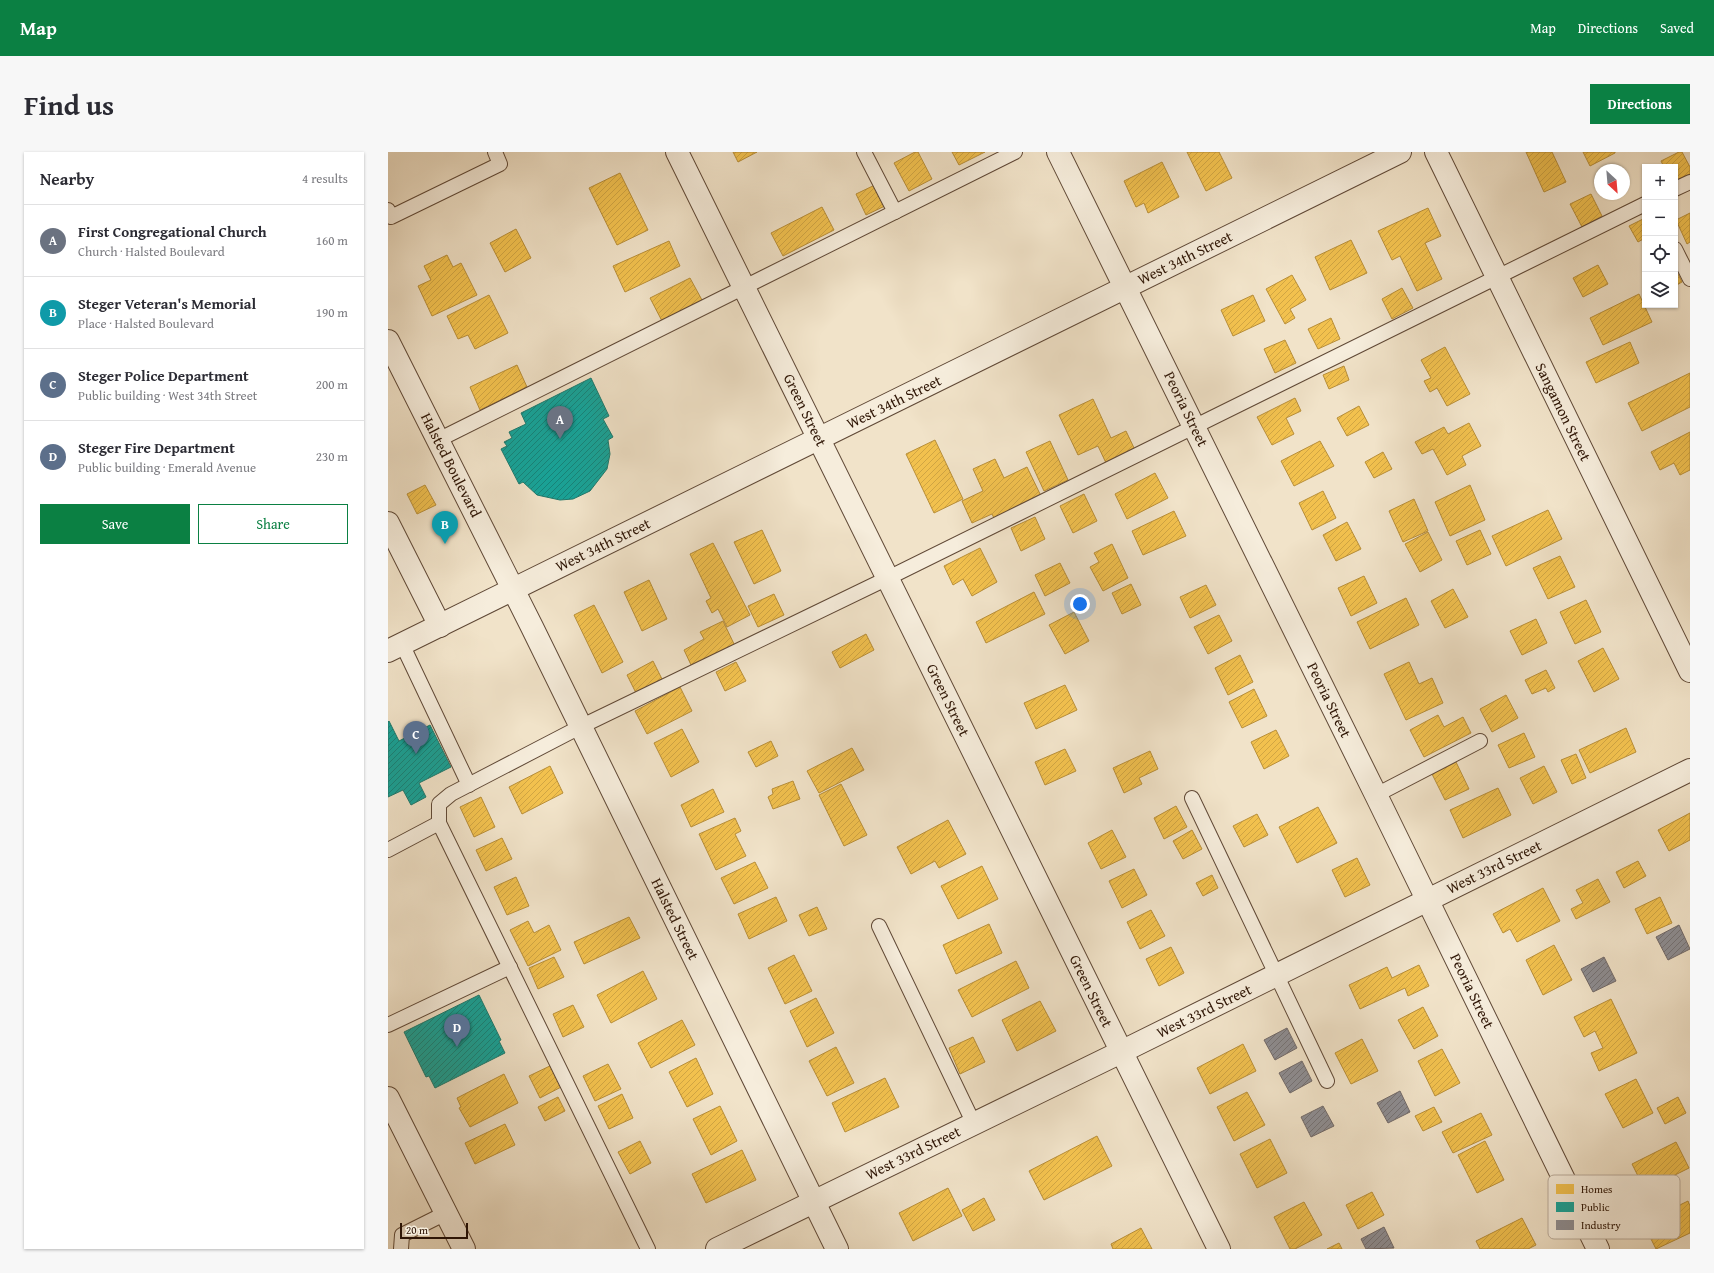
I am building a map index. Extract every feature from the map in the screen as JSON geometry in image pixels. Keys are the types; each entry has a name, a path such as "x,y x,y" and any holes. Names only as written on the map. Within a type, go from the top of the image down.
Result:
{"street":[{"name":"Green Street","path":"677,152 1219,1249"},
{"name":"Peoria Street","path":"1058,152 1195,427 1562,1175"},
{"name":"West 34th Street","path":"395,648 1400,152"},
{"name":"Sangamon Street","path":"1436,152 1690,671"},
{"name":"Halsted Boulevard","path":"388,341 513,590"},
{"path":"388,523 440,626"},
{"name":"Halsted Street","path":"513,590 837,1249"},
{"name":"West 33rd Street","path":"717,1249 1121,1052 1690,770"},
{"path":"388,1098 464,1249"},
{"name":"Peoria Street","path":"1593,1239 1598,1249"}],"lane":[{"path":"388,210 392,218 500,164 494,152"},
{"path":"864,152 895,212"},
{"path":"438,440 1015,152"},
{"path":"1678,188 1690,182"},
{"path":"648,1249 439,823 439,804 451,794 580,727 888,578 1642,205"},
{"path":"1678,255 1690,279"},
{"path":"395,648 469,785"},
{"path":"1376,795 1480,741"},
{"path":"1192,798 1327,1081"},
{"path":"388,850 439,823"},
{"path":"879,926 974,1124"},
{"path":"388,1025 510,967"},
{"path":"388,1242 401,1242 446,1213"}],"building: Homes":[{"path":"733,152 757,152 738,162"},
{"path":"915,152 918,152 932,179 909,191 894,163"},
{"path":"952,152 985,152 959,165"},
{"path":"1187,152 1219,152 1232,178 1206,191"},
{"path":"1526,152 1552,152 1566,182 1544,192"},
{"path":"1583,152 1615,152 1615,153 1590,166"},
{"path":"1682,152 1690,167 1690,174 1678,180 1678,164 1662,164 1661,161"},
{"path":"1162,162 1179,197 1148,213 1144,203 1136,207 1124,181"},
{"path":"620,173 648,230 617,245 589,188"},
{"path":"877,184 887,205 866,215 856,194"},
{"path":"1591,194 1602,216 1582,227 1570,204"},
{"path":"822,207 834,230 783,256 771,233"},
{"path":"1428,208 1441,236 1425,243 1442,279 1417,291 1400,256 1392,260 1378,231"},
{"path":"1690,213 1690,242 1687,244 1678,224 1678,219"},
{"path":"1642,220 1642,240 1638,242 1629,226"},
{"path":"516,229 531,258 505,272 490,243"},
{"path":"1351,240 1367,273 1330,290 1315,257"},
{"path":"669,241 680,266 625,292 613,266"},
{"path":"447,255 453,267 461,263 477,295 432,316 418,286 431,280 424,266"},
{"path":"1598,265 1608,284 1583,297 1573,278"},
{"path":"1678,274 1682,282 1678,284"},
{"path":"1292,275 1306,300 1290,309 1295,318 1285,324 1266,289"},
{"path":"690,278 702,300 662,321 650,298"},
{"path":"1402,288 1413,308 1392,319 1382,299"},
{"path":"1639,294 1642,300 1642,308 1646,308 1652,322 1603,345 1590,318"},
{"path":"489,295 508,333 475,349 468,335 458,339 447,316"},
{"path":"1253,295 1265,321 1233,336 1221,310"},
{"path":"1331,318 1340,339 1318,349 1308,329"},
{"path":"1285,340 1296,363 1275,373 1264,349"},
{"path":"1630,342 1639,363 1596,383 1586,362"},
{"path":"1445,347 1470,394 1447,406 1437,388 1430,392 1424,381 1431,378 1421,360"},
{"path":"517,365 527,387 480,410 470,387"},
{"path":"1344,366 1349,380 1329,389 1323,375"},
{"path":"1690,373 1690,407 1642,431 1628,403"},
{"path":"1295,398 1301,411 1286,418 1294,434 1272,445 1257,417"},
{"path":"1093,399 1111,438 1126,431 1135,450 1106,463 1098,446 1078,455 1059,415"},
{"path":"1359,406 1369,425 1347,436 1337,418"},
{"path":"1469,423 1481,446 1462,456 1466,465 1447,475 1433,449 1422,454 1415,442 1444,427 1448,434"},
{"path":"1690,432 1690,470 1680,475 1674,463 1660,470 1651,452"},
{"path":"935,440 963,499 934,513 906,454"},
{"path":"1050,441 1068,480 1044,491 1026,452"},
{"path":"1320,441 1334,466 1294,486 1281,461"},
{"path":"1383,452 1392,469 1374,478 1365,462"},
{"path":"995,459 1004,478 1027,467 1041,496 994,518 992,514 972,523 962,501 983,491 973,469"},
{"path":"1155,473 1168,498 1127,519 1115,494"},
{"path":"425,485 436,505 417,514 407,494"},
{"path":"1470,485 1485,520 1450,536 1435,502"},
{"path":"1323,491 1336,518 1312,530 1299,503"},
{"path":"1084,494 1097,521 1073,533 1060,506"},
{"path":"1414,499 1428,531 1403,542 1389,511"},
{"path":"1548,510 1562,539 1506,566 1492,536"},
{"path":"1174,511 1186,536 1143,555 1132,531"},
{"path":"1035,517 1045,539 1021,551 1011,528"},
{"path":"1347,522 1361,549 1336,561 1323,535"},
{"path":"762,530 781,571 754,584 734,542"},
{"path":"1480,530 1491,554 1467,565 1456,541"},
{"path":"1428,532 1442,560 1420,572 1405,544"},
{"path":"713,543 750,615 727,627 718,609 712,613 706,601 711,598 690,554"},
{"path":"1112,544 1128,578 1103,591 1090,567 1099,562 1094,553"},
{"path":"980,548 997,582 972,596 963,579 953,585 944,566"},
{"path":"1560,556 1575,587 1548,599 1533,568"},
{"path":"1060,563 1070,583 1045,596 1035,575"},
{"path":"1364,576 1377,603 1351,616 1338,588"},
{"path":"649,580 667,619 642,631 624,592"},
{"path":"1131,584 1141,605 1122,614 1112,593"},
{"path":"1206,585 1216,605 1190,618 1180,597"},
{"path":"1453,589 1468,617 1445,628 1431,601"},
{"path":"1034,592 1045,614 986,643 976,622"},
{"path":"774,594 784,615 758,627 748,606"},
{"path":"1406,598 1419,625 1370,649 1357,622"},
{"path":"1586,600 1601,632 1575,644 1560,612"},
{"path":"594,605 623,662 602,673 574,615"},
{"path":"1074,612 1089,641 1065,654 1049,625"},
{"path":"1219,615 1232,641 1208,654 1194,627"},
{"path":"1536,619 1547,643 1522,655 1510,631"},
{"path":"723,621 735,646 692,667 684,650 704,639 700,632"},
{"path":"866,634 874,650 840,668 832,652"},
{"path":"1603,648 1619,679 1594,692 1578,661"},
{"path":"1240,655 1253,682 1228,695 1215,668"},
{"path":"653,661 662,679 636,693 627,675"},
{"path":"736,662 746,681 725,691 716,672"},
{"path":"1409,662 1419,684 1432,678 1443,703 1406,720 1384,674"},
{"path":"1546,670 1555,688 1548,692 1546,688 1532,694 1525,680"},
{"path":"1065,685 1077,710 1036,729 1024,703"},
{"path":"680,687 692,711 647,734 635,711"},
{"path":"1254,689 1267,716 1242,728 1229,702"},
{"path":"1506,695 1518,718 1492,732 1480,709"},
{"path":"1438,715 1444,727 1463,717 1471,733 1424,757 1410,730"},
{"path":"1626,728 1636,752 1590,773 1579,750"},
{"path":"682,729 699,762 671,777 654,743"},
{"path":"1276,730 1289,756 1264,769 1251,742"},
{"path":"1524,733 1535,757 1509,768 1498,745"},
{"path":"771,741 778,756 756,767 748,752"},
{"path":"852,748 864,770 819,793 807,771"},
{"path":"1065,749 1076,771 1045,785 1035,762"},
{"path":"1150,751 1158,769 1139,778 1142,784 1124,793 1113,768"},
{"path":"1576,754 1586,778 1572,784 1561,760"},
{"path":"1456,762 1469,789 1445,800 1432,774"},
{"path":"550,766 563,793 522,814 509,787"},
{"path":"1544,766 1557,792 1533,804 1520,778"},
{"path":"793,781 800,799 773,809 768,797 773,794 772,789"},
{"path":"841,784 867,835 844,846 819,795"},
{"path":"1498,788 1511,815 1463,838 1450,810"},
{"path":"713,789 724,812 691,827 681,805"},
{"path":"481,797 495,827 474,837 460,807"},
{"path":"1176,806 1187,827 1164,839 1154,818"},
{"path":"1318,807 1337,843 1297,863 1279,827"},
{"path":"1690,813 1690,840 1669,851 1658,830"},
{"path":"1257,814 1268,835 1244,847 1233,826"},
{"path":"735,818 741,831 735,834 746,856 716,870 699,834"},
{"path":"948,820 966,854 939,868 935,861 911,874 897,847"},
{"path":"1112,830 1126,857 1101,869 1088,843"},
{"path":"1192,830 1202,849 1183,859 1173,841"},
{"path":"502,838 512,859 486,871 476,850"},
{"path":"1357,858 1370,885 1345,897 1332,870"},
{"path":"1638,861 1646,876 1624,888 1616,872"},
{"path":"755,862 768,888 734,904 721,878"},
{"path":"982,866 998,899 958,919 941,886"},
{"path":"1134,869 1147,895 1122,908 1109,881"},
{"path":"1212,875 1218,888 1203,896 1196,883"},
{"path":"516,877 529,906 507,915 494,887"},
{"path":"1598,879 1610,902 1576,919 1571,909 1583,903 1576,890"},
{"path":"1543,888 1560,921 1517,942 1510,929 1503,933 1493,914"},
{"path":"776,897 787,921 749,939 738,914"},
{"path":"1660,897 1672,923 1647,934 1635,909"},
{"path":"817,907 827,929 809,936 799,915"},
{"path":"1151,910 1165,936 1140,949 1127,922"},
{"path":"629,917 640,938 584,964 574,942"},
{"path":"528,921 534,933 549,925 561,950 528,966 510,930"},
{"path":"989,924 1002,953 956,974 943,945"},
{"path":"1554,945 1572,980 1543,995 1526,960"},
{"path":"1171,947 1184,973 1159,986 1146,959"},
{"path":"794,955 812,991 785,1004 768,968"},
{"path":"554,957 564,977 538,989 529,968"},
{"path":"1016,961 1029,988 972,1017 958,990"},
{"path":"1419,965 1429,986 1408,996 1405,988 1360,1009 1349,985 1387,967 1392,978"},
{"path":"643,971 657,999 611,1023 597,995"},
{"path":"816,998 834,1033 807,1047 790,1011"},
{"path":"1611,999 1637,1053 1599,1071 1591,1053 1603,1048 1595,1031 1584,1037 1574,1017"},
{"path":"1040,1001 1056,1031 1017,1051 1002,1020"},
{"path":"573,1005 584,1027 563,1037 553,1014"},
{"path":"1423,1007 1438,1036 1414,1049 1398,1020"},
{"path":"682,1020 695,1045 651,1068 638,1043"},
{"path":"973,1037 985,1062 960,1074 949,1048"},
{"path":"1362,1039 1378,1071 1351,1084 1335,1053"},
{"path":"1243,1044 1256,1071 1210,1094 1197,1068"},
{"path":"836,1047 854,1083 827,1096 809,1061"},
{"path":"1442,1049 1460,1083 1435,1096 1418,1061"},
{"path":"696,1058 713,1094 687,1107 669,1072"},
{"path":"554,1064 565,1085 540,1098 529,1076"},
{"path":"608,1064 621,1089 595,1101 583,1076"},
{"path":"504,1074 518,1103 470,1127 459,1108 461,1107 457,1098"},
{"path":"885,1078 899,1107 845,1132 832,1103"},
{"path":"1636,1079 1653,1113 1623,1128 1605,1094"},
{"path":"1247,1092 1265,1125 1234,1141 1217,1107"},
{"path":"622,1094 633,1118 609,1129 598,1106"},
{"path":"558,1097 565,1111 545,1121 538,1107"},
{"path":"1678,1097 1686,1113 1665,1124 1657,1108"},
{"path":"720,1106 737,1141 711,1155 693,1119"},
{"path":"1434,1107 1442,1122 1423,1131 1415,1116"},
{"path":"1481,1113 1492,1135 1453,1153 1442,1132"},
{"path":"505,1124 515,1145 475,1164 465,1143"},
{"path":"1097,1136 1112,1166 1044,1200 1029,1171"},
{"path":"1270,1139 1287,1173 1257,1188 1240,1154"},
{"path":"640,1141 651,1163 630,1174 618,1152"},
{"path":"1485,1141 1504,1180 1477,1193 1458,1155"},
{"path":"1676,1142 1689,1168 1675,1175 1638,1175 1632,1164"},
{"path":"742,1150 756,1180 706,1203 692,1174"},
{"path":"948,1188 962,1216 913,1241 899,1213"},
{"path":"1372,1192 1384,1215 1358,1229 1346,1205"},
{"path":"984,1198 995,1220 973,1231 962,1210"},
{"path":"1688,1201 1690,1206 1690,1233 1680,1238 1680,1205"},
{"path":"1304,1202 1322,1235 1295,1249 1290,1249 1274,1217"},
{"path":"1522,1218 1536,1245 1528,1249 1480,1249 1476,1241"},
{"path":"1141,1228 1152,1249 1113,1249 1111,1244"},
{"path":"1651,1239 1677,1239 1656,1249"},
{"path":"1339,1243 1342,1249 1327,1249"}],"building: Public":[{"path":"591,378 609,416 603,419 613,437 608,440 610,454 607,469 590,491 573,499 560,500 537,495 523,482 519,484 501,449 507,446 504,442 512,438 509,432 526,424 521,413"},
{"path":"389,721 399,741 430,725 451,767 419,783 426,797 411,805 403,790 388,797"},
{"path":"479,995 501,1040 499,1041 505,1053 435,1088 429,1076 426,1077 404,1032"}],"building: Industry":[{"path":"1679,925 1690,949 1668,960 1656,937"},
{"path":"1604,957 1616,981 1593,992 1581,969"},
{"path":"1287,1028 1297,1048 1275,1060 1264,1040"},
{"path":"1302,1061 1312,1081 1290,1093 1279,1073"},
{"path":"1400,1091 1410,1112 1388,1123 1377,1103"},
{"path":"1323,1106 1334,1126 1311,1137 1301,1117"},
{"path":"1384,1227 1394,1248 1366,1249 1361,1239"}],"place":[{"name":"First Congregational Church","path":"560,439"},
{"name":"Steger Veteran's Memorial","path":"445,544"},
{"name":"Steger Police Department","path":"416,754"},
{"name":"Steger Fire Department","path":"457,1047"}]}
